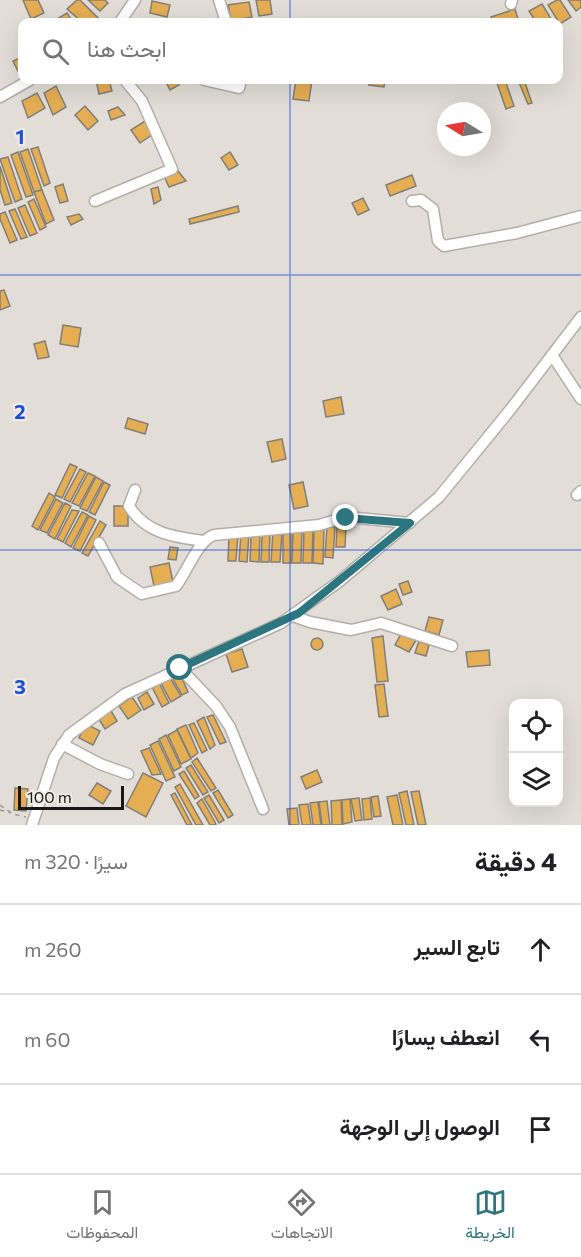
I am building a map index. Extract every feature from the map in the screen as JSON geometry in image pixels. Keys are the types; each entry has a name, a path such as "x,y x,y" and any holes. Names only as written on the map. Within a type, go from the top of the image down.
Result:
{"street":[{"path":"125,18 135,0"},
{"path":"219,0 224,18"},
{"path":"0,98 23,84"},
{"path":"95,201 172,169 142,101 128,84"},
{"path":"222,84 239,88 240,84"},
{"path":"412,201 421,200 433,209 438,241 444,246 517,233 581,216"},
{"path":"34,822 51,766 62,744 76,729 111,703 180,668 293,616 410,523 439,497 581,316"},
{"path":"552,355 581,399"},
{"path":"135,490 129,506 138,520 168,536 203,541 222,534 319,525 346,518 410,523"},
{"path":"99,543 117,577 142,594 176,586 192,563 203,541"},
{"path":"293,616 310,622 351,630 381,623 452,646"},
{"path":"180,668 216,706 230,727 263,809"},
{"path":"62,744 100,764 128,774"}],"path":[{"path":"0,805 13,814"},
{"path":"0,810 34,822"}],"building":[{"path":"23,0 38,0 44,13 31,18"},
{"path":"80,0 98,18 77,18 67,9"},
{"path":"88,0 105,0 108,3 100,11"},
{"path":"256,0 270,0 272,14 259,16"},
{"path":"560,0 571,17 563,22 563,18 556,18 548,5"},
{"path":"568,0 581,0 581,7 576,11"},
{"path":"152,1 170,5 167,17 150,13"},
{"path":"249,2 252,17 230,18 228,5"},
{"path":"542,4 551,18 533,18 529,11"},
{"path":"515,9 518,18 491,18"},
{"path":"67,13 70,18 59,18"},
{"path":"18,59 18,71 13,61"},
{"path":"97,84 110,84 112,91 99,94"},
{"path":"167,84 179,84 179,85 170,90"},
{"path":"295,84 311,84 309,101 293,99"},
{"path":"369,84 384,84 384,87"},
{"path":"497,84 506,84 514,106 506,109"},
{"path":"520,84 525,84 532,103 528,104"},
{"path":"56,86 66,107 53,115 44,93"},
{"path":"37,93 45,108 28,118 22,101"},
{"path":"85,106 98,121 88,130 75,115"},
{"path":"118,107 125,115 111,120 108,111"},
{"path":"145,121 153,134 140,143 131,130"},
{"path":"38,147 50,183 44,186 31,149"},
{"path":"28,149 42,190 34,192 20,152"},
{"path":"18,152 33,195 26,197 11,155"},
{"path":"230,152 238,165 229,170 221,158"},
{"path":"8,157 22,199 15,202 0,159"},
{"path":"0,166 12,203 5,205 0,190"},
{"path":"178,171 186,181 169,187 164,176"},
{"path":"412,175 416,186 390,196 386,185"},
{"path":"63,184 68,201 60,203 55,187"},
{"path":"158,187 161,200 154,204 151,189"},
{"path":"42,190 54,220 46,224 34,192"},
{"path":"363,198 369,210 358,215 352,203"},
{"path":"34,199 46,227 40,230 28,202"},
{"path":"25,205 37,233 30,236 18,208"},
{"path":"238,206 239,212 190,224 189,219"},
{"path":"15,209 27,237 21,239 9,211"},
{"path":"5,212 17,240 10,243 0,219 0,214"},
{"path":"79,214 83,219 71,225 67,217"},
{"path":"4,290 10,306 0,310 0,291"},
{"path":"63,325 81,328 78,347 60,344"},
{"path":"45,341 49,357 38,359 34,344"},
{"path":"341,397 344,414 326,417 323,401"},
{"path":"128,418 148,424 145,434 125,428"},
{"path":"282,439 286,459 272,462 267,442"},
{"path":"70,464 77,467 62,498 55,495"},
{"path":"80,469 86,472 70,502 64,499"},
{"path":"88,473 95,476 79,506 72,503"},
{"path":"96,477 103,481 87,511 80,508"},
{"path":"104,482 110,485 95,515 89,512"},
{"path":"303,482 308,506 294,509 289,485"},
{"path":"49,493 55,497 38,530 32,526"},
{"path":"56,499 63,503 47,533 40,530"},
{"path":"65,503 71,506 55,539 48,535"},
{"path":"114,506 128,506 128,526 114,526"},
{"path":"72,510 79,511 63,542 57,539"},
{"path":"82,512 88,515 71,547 65,543"},
{"path":"89,516 96,520 80,551 73,548"},
{"path":"100,521 106,525 88,556 82,553"},
{"path":"337,525 346,525 345,547 336,547"},
{"path":"327,527 335,527 333,558 325,557"},
{"path":"324,528 323,564 313,563 314,530"},
{"path":"304,529 313,530 312,563 303,563"},
{"path":"293,530 302,530 301,563 292,563"},
{"path":"273,531 282,532 280,562 271,562"},
{"path":"283,532 291,533 291,563 283,563"},
{"path":"241,533 249,534 247,562 239,561"},
{"path":"260,533 259,562 250,561 251,535"},
{"path":"229,534 238,535 236,561 228,561"},
{"path":"270,534 269,562 261,562 262,536"},
{"path":"170,547 178,548 176,560 168,559"},
{"path":"169,563 173,582 154,586 150,567"},
{"path":"408,581 412,592 403,595 399,584"},
{"path":"396,589 402,604 388,610 381,596"},
{"path":"429,617 443,620 439,635 425,631"},
{"path":"402,632 416,640 409,652 395,645"},
{"path":"383,636 388,681 377,682 372,638"},
{"path":"319,638 323,644 319,650 315,650 311,642"},
{"path":"419,641 429,645 426,656 415,653"},
{"path":"242,649 248,667 232,672 226,654"},
{"path":"489,650 490,665 468,667 466,652"},
{"path":"169,676 181,696 171,702 160,681"},
{"path":"181,676 188,692 182,695 173,679"},
{"path":"158,681 169,703 162,707 151,685"},
{"path":"384,684 388,716 379,717 375,685"},
{"path":"147,692 154,704 144,710 138,698"},
{"path":"132,697 141,710 128,719 119,706"},
{"path":"110,709 117,721 105,729 97,716"},
{"path":"213,715 226,742 220,744 207,717"},
{"path":"204,717 215,745 210,749 197,721"},
{"path":"194,723 207,750 202,753 189,725"},
{"path":"86,724 100,731 93,745 79,738"},
{"path":"186,725 198,753 191,758 177,729"},
{"path":"177,730 191,759 181,764 168,735"},
{"path":"166,735 181,767 174,771 159,739"},
{"path":"158,741 175,777 166,781 150,745"},
{"path":"149,748 161,774 152,775 141,751"},
{"path":"197,758 216,788 211,791 192,762"},
{"path":"191,765 208,792 203,795 186,768"},
{"path":"317,770 322,782 306,789 301,777"},
{"path":"184,771 199,796 195,799 179,774"},
{"path":"143,773 163,783 146,817 126,806"},
{"path":"97,783 111,791 103,804 89,795"},
{"path":"180,784 203,825 196,825 175,787"},
{"path":"15,788 28,789 26,811 14,810"},
{"path":"218,790 233,815 228,818 213,793"},
{"path":"407,791 414,825 406,825 399,793"},
{"path":"419,791 426,825 418,825 411,792"},
{"path":"175,793 192,825 187,825 171,795"},
{"path":"209,795 224,820 219,823 204,798"},
{"path":"397,795 403,825 393,825 387,797"},
{"path":"378,796 381,816 374,817 371,797"},
{"path":"359,798 362,820 355,821 351,799"},
{"path":"370,798 372,819 364,820 362,799"},
{"path":"202,799 216,824 210,825 197,803"},
{"path":"350,799 352,822 343,824 342,800"},
{"path":"341,800 342,825 332,825 331,801"},
{"path":"327,801 330,825 322,825 319,802"},
{"path":"318,802 321,825 313,825 310,803"},
{"path":"308,804 311,825 302,825 299,805"},
{"path":"297,808 299,825 289,825 287,809"}],"route":[{"path":"180,668 299,613 410,523 346,518"}]}
